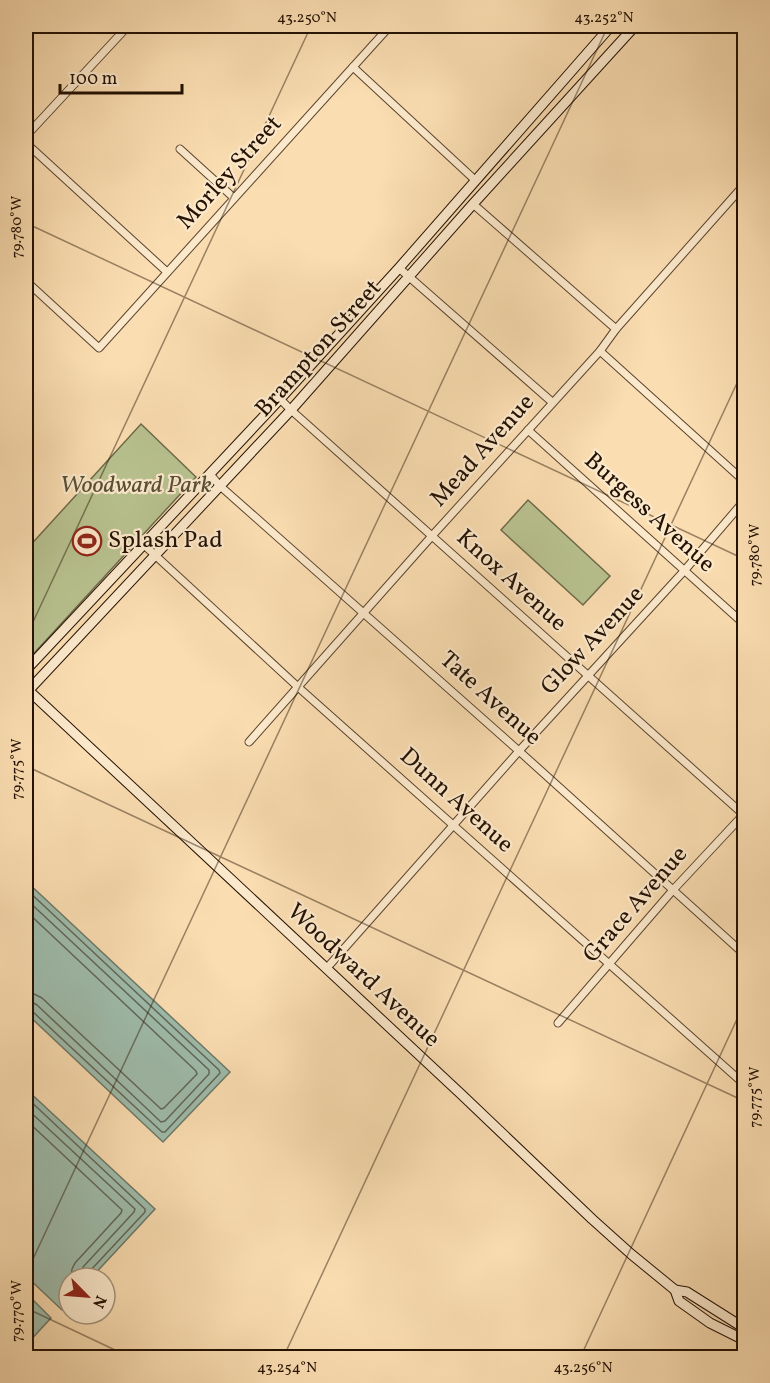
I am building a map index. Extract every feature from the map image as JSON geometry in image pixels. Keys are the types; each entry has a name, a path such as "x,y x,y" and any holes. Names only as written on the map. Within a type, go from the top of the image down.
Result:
{"street":[{"path":"26,136 128,26"},
{"name":"Morley Street","path":"26,281 99,348 390,26"},
{"name":"Brampton Street","path":"26,670 280,399 399,268 611,26"},
{"name":"Brampton Street","path":"26,691 291,410 473,204 635,26"},
{"path":"353,67 475,180"},
{"path":"26,143 167,272"},
{"path":"180,149 234,198"},
{"name":"Mead Avenue","path":"249,742 600,351 616,329 744,185"},
{"path":"473,204 616,329"},
{"path":"399,268 552,402"},
{"path":"600,351 744,481"},
{"name":"Knox Avenue","path":"280,399 431,537 744,814"},
{"name":"Burgess Avenue","path":"528,430 744,624"},
{"name":"Tate Avenue","path":"210,474 219,485 744,954"},
{"name":"Glow Avenue","path":"326,969 519,751 684,571 744,501"},
{"name":"Dunn Avenue","path":"144,545 298,687 744,1084"},
{"name":"Woodward Avenue","path":"26,691 631,1254 675,1290 687,1292 744,1328"},
{"name":"Grace Avenue","path":"558,1023 673,890 744,814"},
{"name":"Woodward Avenue","path":"675,1290 679,1301 710,1323 744,1340"}],"green space":[{"name":"Woodward Park","path":"141,424 196,477 26,662 26,550"},
{"path":"528,500 610,576 583,605 501,530"}],"water":[{"name":"Splash Pad","path":"86,532 92,532 96,541 95,548 85,549 79,544 79,538"},
{"path":"26,881 230,1072 163,1142 26,1013"},
{"path":"26,1089 155,1209 102,1266 57,1266 57,1305 26,1276"},
{"path":"26,1293 51,1318 26,1345"}],"place":[{"name":"Splash Pad","path":"87,541"}]}
